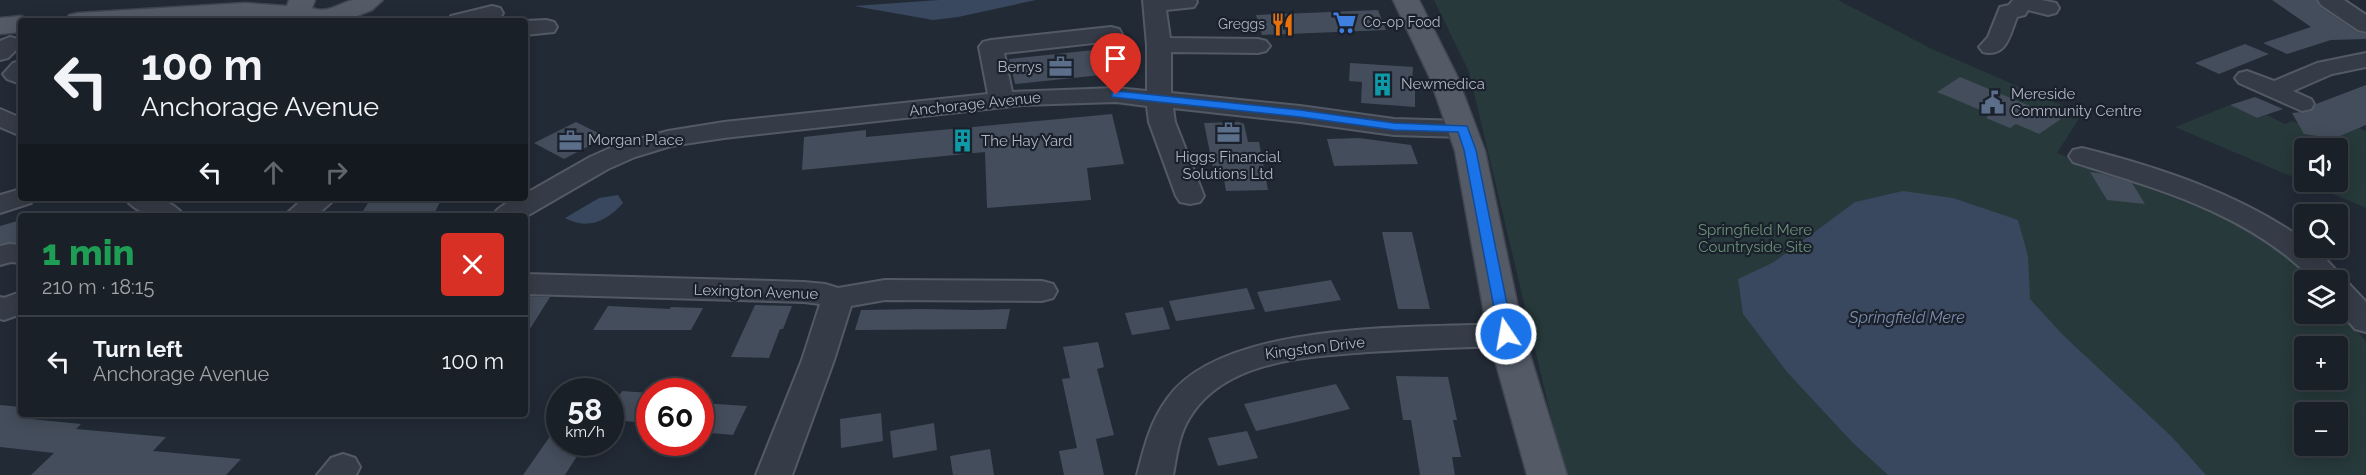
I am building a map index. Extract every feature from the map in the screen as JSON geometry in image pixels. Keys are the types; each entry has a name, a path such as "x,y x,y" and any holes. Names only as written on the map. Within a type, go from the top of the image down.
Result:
{"main road":[{"path":"128,18 245,11 317,12 372,0"},
{"path":"1406,0 1443,76 1470,150 1506,334 1547,475"}],"street":[{"path":"2329,0 2366,25"},
{"path":"1186,2 1154,2 1159,45 1159,99 1162,122 1190,196"},
{"path":"1991,48 2001,38 2008,12 2021,4 2048,8"},
{"path":"471,18 492,13"},
{"path":"1001,100 991,47 1111,34"},
{"path":"1159,45 1219,40 1258,46"},
{"path":"2274,90 2325,68 2366,60"},
{"path":"2247,78 2302,104"},
{"name":"Anchorage Avenue","path":"528,199 552,181 626,151 695,134 1001,100 1116,95 1394,127 1462,129"},
{"path":"2082,156 2184,191 2265,227 2304,255 2320,270"},
{"path":"0,205 18,198"},
{"path":"144,201 165,213"},
{"path":"302,213 318,201"},
{"name":"Anchorage Avenue","path":"510,213 526,201"},
{"path":"0,256 9,253 18,254"},
{"name":"Lexington Avenue","path":"528,284 804,292 825,294 836,300 835,311 774,475"},
{"path":"836,300 850,295 885,290 1042,291"},
{"path":"2348,301 2366,322"},
{"path":"0,307 4,310 18,303"},
{"name":"Kingston Drive","path":"1155,475 1157,455 1165,429 1177,409 1204,380 1246,358 1315,346 1506,334"}],"green space":[{"name":"Springfield Mere Countryside Site","path":"1434,0 1838,0 1932,49 2082,114 2057,153 2216,214 2257,235 2289,256 2302,270 2294,270 2294,324 2348,324 2348,321 2366,341 2366,475 1565,475 1469,72"},
{"path":"2230,105 2257,118 2267,115 2285,124 2292,121 2298,123 2305,134 2337,137 2359,128 2366,131 2366,208 2328,192 2348,192 2348,138 2294,138 2294,178 2175,127"}],"water":[{"path":"939,0 1036,0 958,17 933,20 854,6"},
{"name":"Springfield Mere","path":"1903,191 1953,198 2018,220 2028,256 2030,299 2063,335 2172,437 2206,475 1888,475 1852,442 1787,372 1743,314 1738,279 1774,262 1855,202"},
{"path":"618,195 623,203 604,219 582,224 565,218 599,198"}],"building":[{"path":"2272,0 2316,0 2320,7 2357,32 2366,34 2366,39 2331,40 2287,54 2263,43 2311,27"},
{"path":"1378,10 1386,30 1262,35 1256,15"},
{"path":"2245,44 2269,54 2219,74 2195,63"},
{"name":"Berrys","path":"1103,49 1111,74 1015,84 1009,59"},
{"name":"Newmedica","path":"1350,63 1413,67 1412,85 1404,84 1404,86 1415,87 1415,107 1361,103 1362,82 1349,81"},
{"name":"Mereside Community Centre","path":"1960,77 2061,119 2039,134 2016,124 2010,128 1986,118 1990,114 1937,92"},
{"path":"2366,85 2366,125 2335,138 2318,138 2304,134 2292,113 2311,111 2316,104"},
{"path":"2255,97 2283,109 2257,118 2230,105"},
{"path":"1112,114 1124,164 1087,168 1091,200 987,208 985,152 802,170 804,137 866,130 866,137"},
{"name":"Morgan Place","path":"576,122 606,137 564,159 534,143"},
{"path":"1239,122 1244,124 1248,142 1259,142 1268,190 1226,191 1222,168 1213,168 1204,123"},
{"path":"1359,138 1411,145 1418,164 1334,166 1327,139"},
{"path":"2090,172 2132,183 2145,204 2107,200"},
{"path":"369,201 440,201 434,213 362,213"},
{"path":"18,221 18,243 0,244 0,226"},
{"path":"1382,232 1412,232 1430,309 1398,309"},
{"path":"1331,280 1341,300 1265,312 1257,292"},
{"path":"1247,288 1255,309 1176,321 1169,301"},
{"path":"528,296 550,297 528,332"},
{"path":"755,305 792,306 769,358 731,357"},
{"path":"608,306 703,308 691,330 593,330"},
{"path":"1163,307 1170,329 1132,335 1125,313"},
{"path":"1010,309 1006,329 855,330 861,310"},
{"path":"1098,342 1104,367 1097,369 1114,435 1096,439 1104,475 1064,475 1059,451 1077,448 1062,379 1070,378 1063,347"},
{"path":"1396,376 1448,377 1457,420 1453,420 1461,457 1452,457 1455,475 1420,475 1411,420 1403,420"},
{"path":"1336,384 1350,409 1256,431 1244,404"},
{"path":"624,391 636,392 636,422 624,421"},
{"path":"714,404 747,406 733,435 714,433"},
{"path":"0,405 18,407 18,417 21,418 81,424 76,429 166,437 153,451 241,459 226,475 31,475 54,453 0,447"},
{"path":"881,413 883,441 841,448 840,419"},
{"path":"934,423 937,450 893,458 890,431"},
{"path":"1247,431 1258,458 1218,466 1208,438"},
{"path":"546,442 546,456 577,456 565,475 523,475"},
{"path":"990,449 994,475 953,475 950,456"}],"place":[{"name":"Co-op Food","path":"1345,22"},
{"name":"Greggs","path":"1283,24"},
{"name":"Berrys","path":"1060,67"},
{"name":"Newmedica","path":"1383,84"},
{"name":"Mereside Community Centre","path":"1993,103"},
{"name":"Higgs Financial Solutions Ltd","path":"1228,133"},
{"name":"Morgan Place","path":"570,140"},
{"name":"The Hay Yard","path":"963,141"}],"route":[{"path":"1116,95 1300,114 1394,127 1462,129 1470,150 1506,334"}]}
